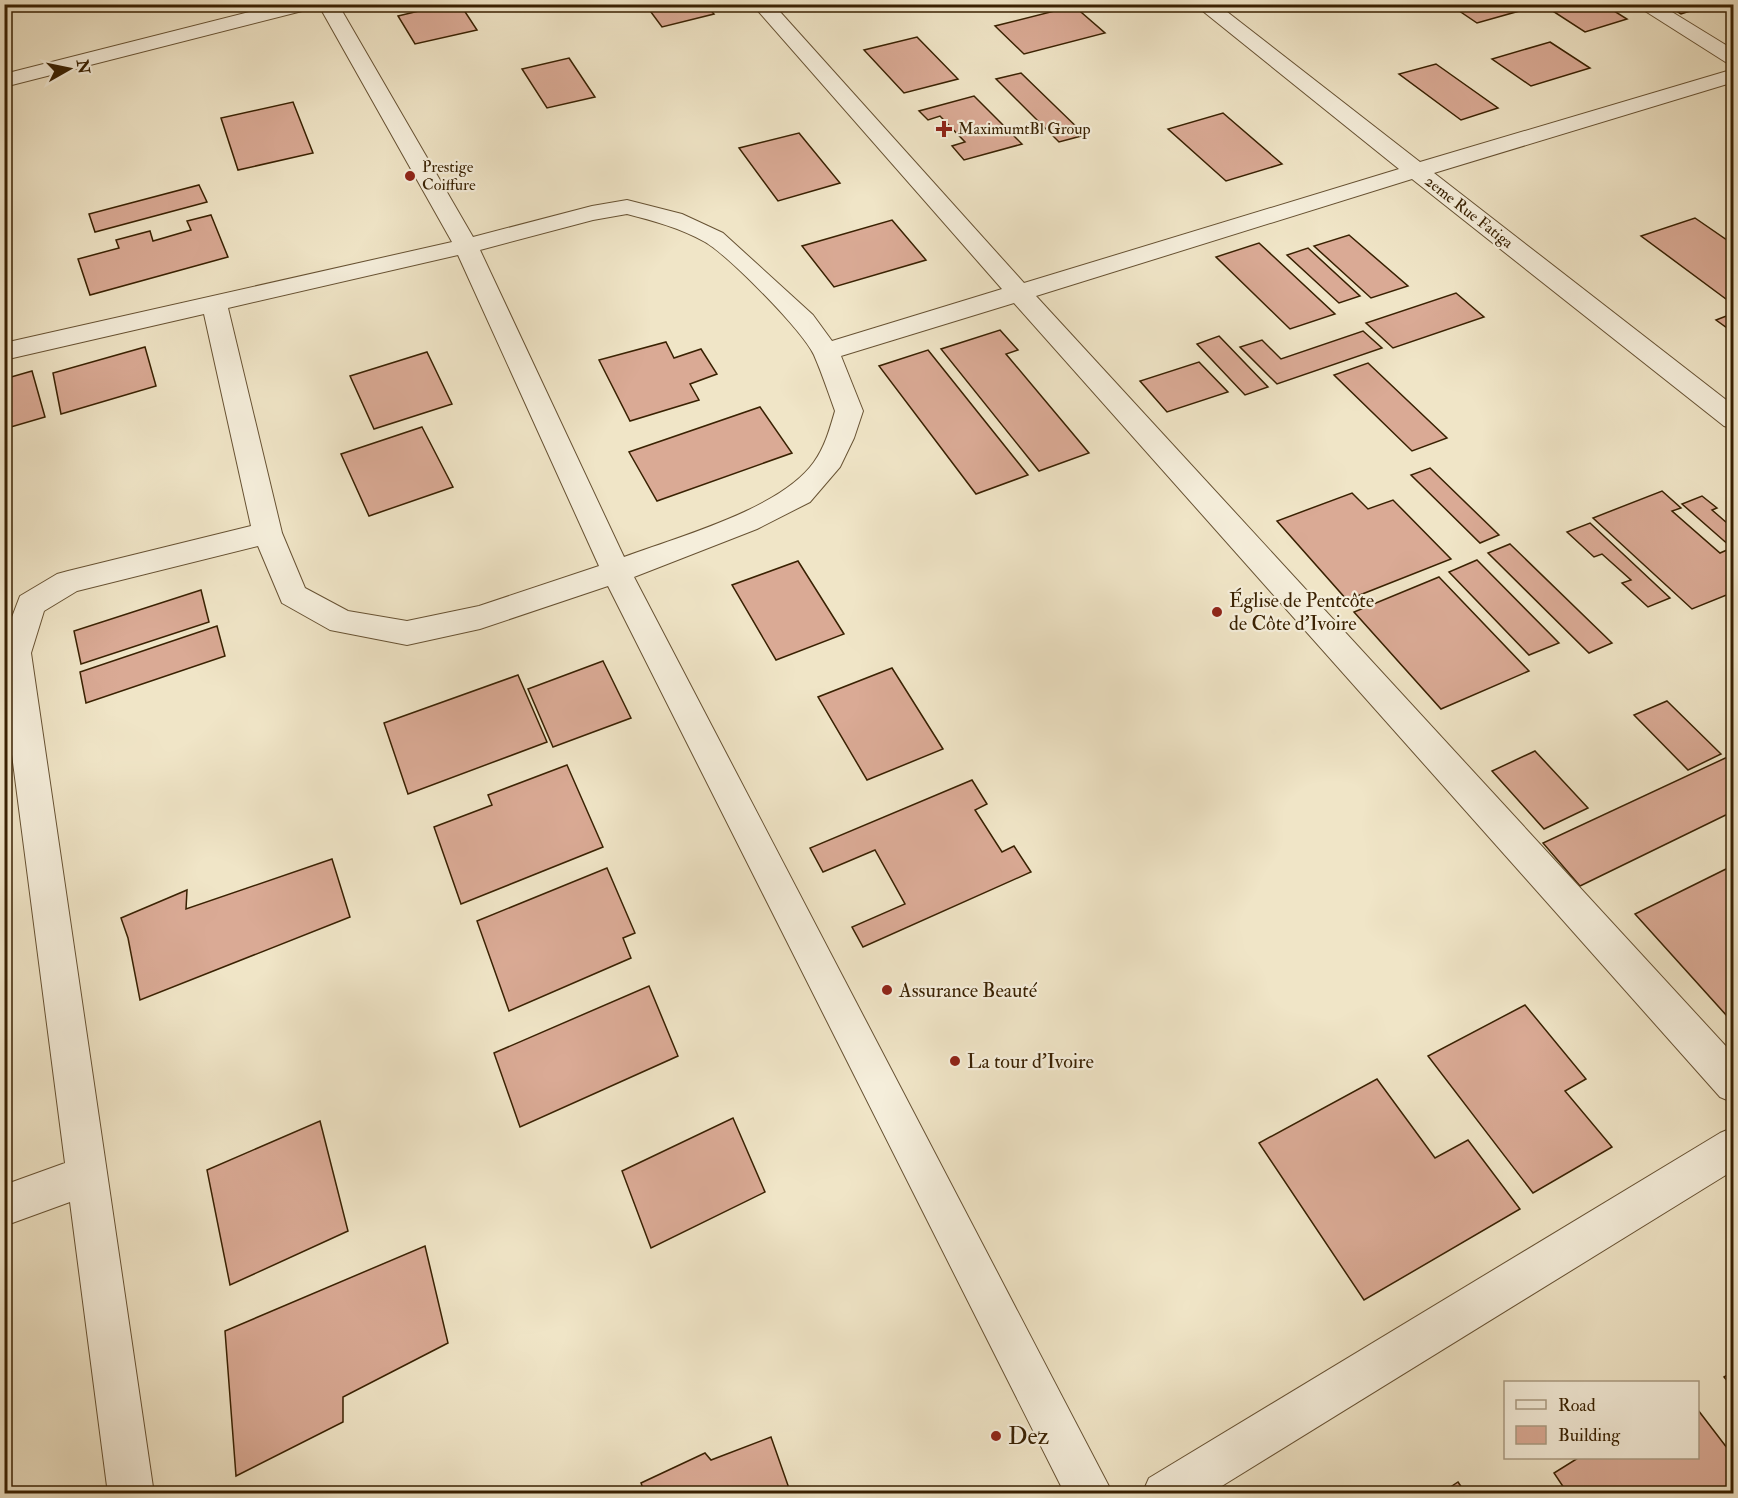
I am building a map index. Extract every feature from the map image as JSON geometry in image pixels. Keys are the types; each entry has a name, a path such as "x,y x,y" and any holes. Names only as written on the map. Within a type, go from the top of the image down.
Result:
{"street":[{"path":"4,81 307,4"},
{"path":"328,4 466,246 616,572 1090,1494"},
{"path":"762,4 1020,294 1734,1084"},
{"name":"2eme Rue Fatiga","path":"1203,4 1734,420"},
{"path":"1644,4 1734,59"},
{"path":"826,352 1734,75"},
{"path":"4,352 214,303 466,246 592,213 627,207 674,219 715,238 745,264 804,321 826,352 849,411 840,438 826,467 800,495 747,522 616,572 480,617 407,633 341,622 294,595 267,533 214,303"},
{"path":"131,1494 15,653 31,604 68,582 267,533"},
{"path":"1165,1494 1734,1147"},
{"path":"4,1206 87,1175"}],"building":[{"path":"448,4 460,4 477,30 415,44 398,16"},
{"path":"645,4 705,4 714,14 662,27"},
{"path":"1449,4 1544,4 1477,23"},
{"path":"1562,4 1603,4 1627,19 1585,32 1548,8"},
{"path":"1665,4 1712,4 1681,14"},
{"path":"1074,6 1105,33 1024,54 995,26"},
{"path":"917,37 958,79 904,93 864,50"},
{"path":"1550,42 1590,68 1531,86 1492,59"},
{"path":"569,58 595,97 547,108 522,69"},
{"path":"1436,64 1498,108 1461,120 1399,74"},
{"path":"1021,73 1085,135 1059,142 996,79"},
{"path":"974,96 1022,144 964,160 952,146 965,142 940,116 928,120 919,111"},
{"path":"293,102 313,153 238,170 221,118"},
{"path":"1223,113 1282,164 1226,181 1168,129"},
{"path":"799,133 840,183 778,201 739,148"},
{"path":"199,185 207,202 95,232 89,214"},
{"path":"211,215 228,257 90,295 78,259 119,248 116,240 150,231 153,241 191,230 187,221"},
{"path":"1695,218 1734,245 1734,301 1730,302 1641,236"},
{"path":"892,220 926,260 834,287 802,246"},
{"path":"1349,235 1408,286 1371,298 1314,246"},
{"path":"1259,243 1335,314 1290,329 1216,257"},
{"path":"1308,248 1360,296 1339,303 1287,255"},
{"path":"1456,293 1484,317 1393,348 1366,323"},
{"path":"1734,313 1734,333 1716,320"},
{"path":"1000,330 1018,350 1006,354 1089,453 1039,471 941,349"},
{"path":"1363,331 1382,348 1277,384 1240,347 1262,340 1281,359"},
{"path":"1219,336 1268,387 1245,395 1197,344"},
{"path":"666,342 674,358 701,349 717,374 690,384 699,400 630,421 599,360"},
{"path":"145,347 156,386 61,414 53,373"},
{"path":"928,350 1028,475 976,494 879,366"},
{"path":"427,352 452,404 374,429 350,376"},
{"path":"1199,362 1228,392 1167,412 1140,381"},
{"path":"1368,363 1447,438 1412,451 1334,375"},
{"path":"32,371 45,417 4,429 4,379"},
{"path":"760,407 792,453 657,501 629,452"},
{"path":"422,427 453,487 369,516 341,454"},
{"path":"1430,468 1499,535 1480,543 1411,475"},
{"path":"1662,491 1681,508 1672,511 1720,553 1729,549 1734,553 1734,592 1692,609 1593,518"},
{"path":"1352,493 1368,509 1393,500 1451,559 1347,600 1277,521"},
{"path":"1702,496 1717,508 1712,510 1734,529 1734,546 1731,547 1682,504"},
{"path":"1590,523 1670,598 1648,607 1622,583 1631,580 1602,554 1594,557 1567,532"},
{"path":"1510,544 1612,643 1589,653 1488,553"},
{"path":"1477,560 1559,643 1529,655 1449,572"},
{"path":"798,561 844,634 776,660 732,585"},
{"path":"1439,577 1529,671 1441,709 1354,612"},
{"path":"201,590 209,622 81,664 74,631"},
{"path":"217,626 225,656 86,703 80,672"},
{"path":"603,661 631,718 553,747 528,689"},
{"path":"892,668 943,749 867,780 818,697"},
{"path":"518,675 547,742 408,794 384,723"},
{"path":"1667,701 1721,754 1688,770 1634,715"},
{"path":"1535,751 1588,808 1544,829 1492,771"},
{"path":"1734,754 1734,811 1580,886 1543,843"},
{"path":"567,765 603,847 461,904 434,827 492,805 488,795"},
{"path":"972,780 987,804 975,810 1002,852 1014,846 1031,872 863,947 852,927 905,904 875,850 823,872 810,848"},
{"path":"332,859 350,917 140,1000 128,938 121,918 187,890 186,909"},
{"path":"607,868 635,933 623,938 631,958 509,1011 477,921"},
{"path":"1726,869 1734,876 1734,1012 1727,1016 1635,914"},
{"path":"649,986 678,1056 520,1127 494,1053"},
{"path":"1525,1005 1586,1079 1565,1091 1612,1147 1533,1193 1428,1056"},
{"path":"1377,1079 1435,1158 1468,1140 1520,1209 1364,1300 1259,1143"},
{"path":"733,1118 765,1192 651,1248 622,1171"},
{"path":"320,1121 348,1231 230,1285 207,1170"},
{"path":"425,1246 448,1343 343,1397 343,1422 236,1476 225,1331"},
{"path":"1734,1371 1734,1389 1724,1377"},
{"path":"1699,1411 1734,1457 1734,1494 1568,1494 1554,1473 1576,1459 1699,1459"},
{"path":"771,1437 791,1494 645,1494 641,1483 705,1453 711,1460"},
{"path":"1458,1482 1466,1494 1440,1494"}],"place":[{"name":"MaximumtBl Group","path":"944,129"},
{"name":"Prestige Coiffure","path":"410,176"},
{"name":"Église de Pentcôte de Côte d'Ivoire","path":"1217,612"},
{"name":"Assurance Beauté","path":"887,990"},
{"name":"La tour d'Ivoire","path":"955,1061"},
{"name":"Dez","path":"996,1436"}]}
